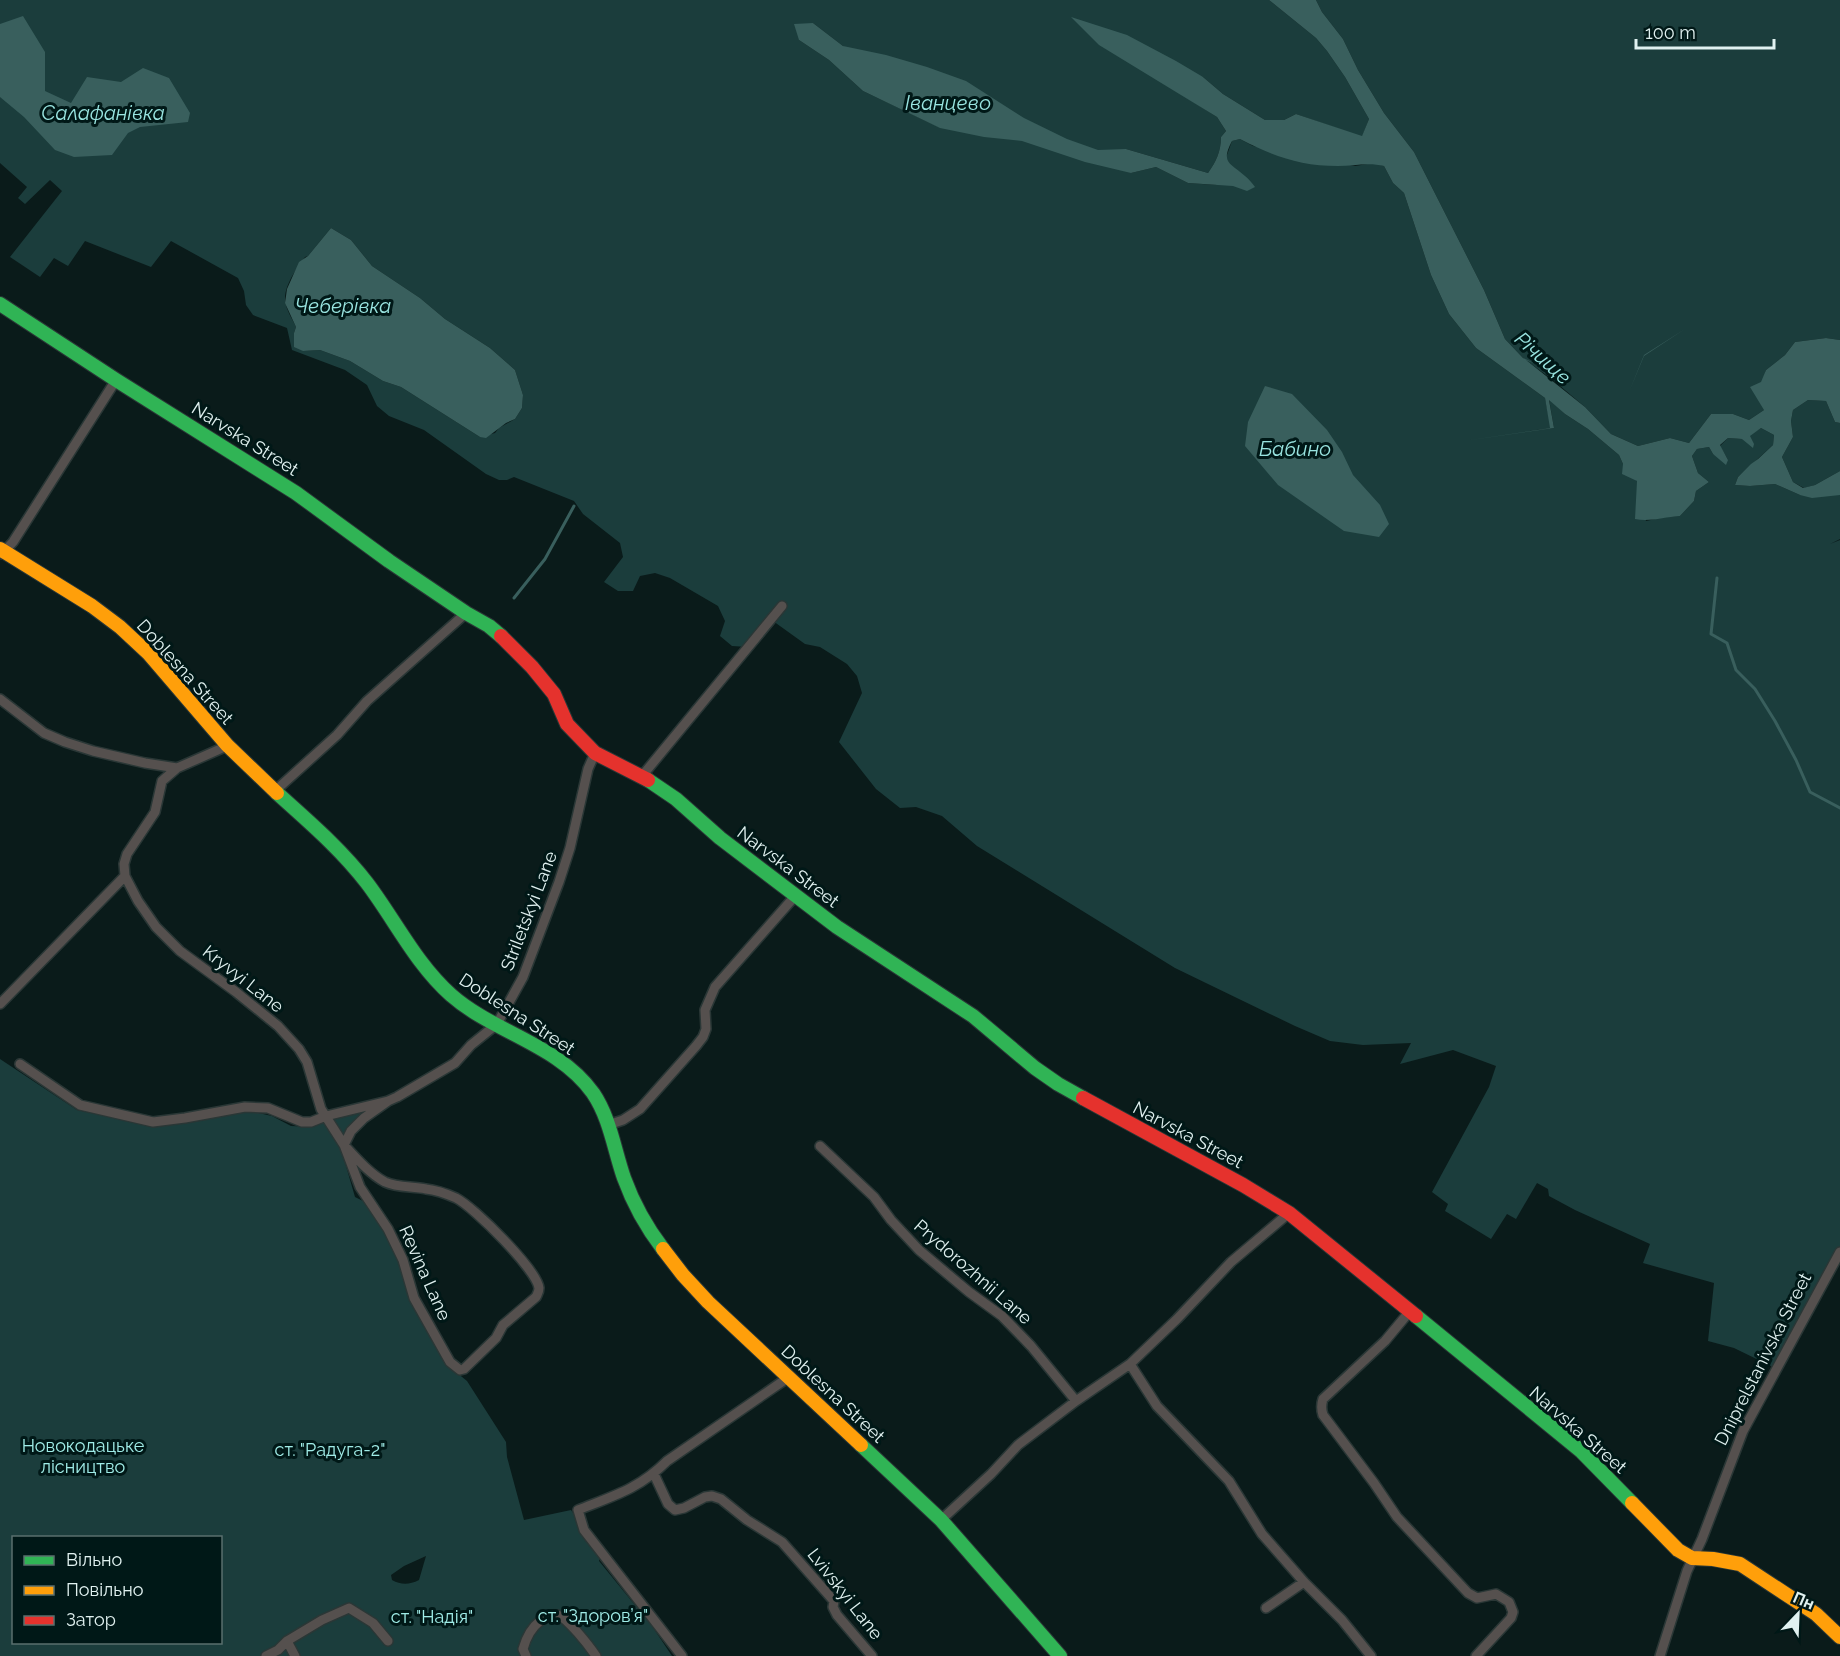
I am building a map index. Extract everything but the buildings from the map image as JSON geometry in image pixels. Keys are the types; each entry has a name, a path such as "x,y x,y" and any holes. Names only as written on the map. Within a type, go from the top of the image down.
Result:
{"street":[{"name":"Narvska Street","path":"0,304 296,493 389,561 496,632 510,643 532,667 554,694 567,724 595,753 642,776 676,799 720,838 846,933 973,1016 1058,1084 1243,1185 1289,1213 1581,1451 1678,1550 1692,1558"},
{"path":"1,552 13,542 116,380"},
{"name":"Doblesna Street","path":"1,552 118,625 142,647 227,746 355,867 427,969 446,991 462,1003 533,1044 577,1075 601,1107 625,1180 639,1211 658,1243 680,1273 708,1302 941,1520 1057,1655"},
{"path":"642,776 782,606"},
{"path":"275,791 337,735 367,701 466,613"},
{"path":"0,699 44,733 65,742 93,751 177,768"},
{"path":"0,1005 125,876 124,864 127,854 155,812 162,781 177,768 227,746"},
{"name":"Striletskyi Lane","path":"20,1064 80,1105 153,1122 245,1107 268,1108 302,1122 311,1122 326,1116 388,1101 455,1063 471,1045 497,1024 522,976 559,882 570,848 588,769 595,753"},
{"name":"Kryvyi Lane","path":"125,876 138,901 156,927 180,951 236,992 292,1040 307,1062 321,1109 326,1116"},
{"path":"608,1125 623,1120 640,1109 696,1046 706,1029 705,1010 715,987 796,895"},
{"path":"344,1145 351,1131 364,1118 388,1101"},
{"name":"Revina Lane","path":"326,1116 344,1145 360,1187 388,1229 403,1260 414,1298 424,1319 450,1362 460,1370 464,1370 496,1338 503,1325 536,1297 539,1291 536,1281 498,1232 457,1199 428,1189 396,1186 384,1181 344,1145"},
{"name":"Prydorozhnii Lane","path":"820,1146 874,1197 891,1220 919,1250 1002,1316 1031,1346 1076,1401"},
{"path":"941,1520 991,1474 1018,1444 1130,1364 1232,1262 1289,1213"},
{"name":"Dniprelstanivska Street","path":"1660,1656 1692,1558 1702,1539 1743,1431 1840,1252"},
{"path":"1410,1311 1385,1341 1323,1399 1321,1405 1323,1415 1397,1517 1468,1593 1477,1598 1496,1594 1509,1602 1513,1612 1510,1618 1476,1656"},
{"path":"1130,1364 1157,1406 1229,1481 1262,1534 1304,1582 1342,1620 1371,1656"},
{"path":"682,1656 584,1530 578,1510 636,1486 789,1377"},
{"name":"Lvivskyi Lane","path":"654,1474 668,1504 675,1510 712,1496 721,1499 747,1520 782,1542 834,1601 833,1607 837,1615 872,1656"},
{"path":"1692,1558 1740,1564 1816,1614 1840,1637"},
{"path":"1266,1608 1304,1582"},
{"path":"266,1656 278,1650 286,1641 322,1620 349,1608 373,1623 388,1641"},
{"path":"526,1656 523,1649 526,1638 545,1617 556,1614 563,1617 596,1656"},
{"path":"286,1641 295,1656"}],"green space":[{"path":"0,0 1269,0 1316,38 1345,77 1369,119 1362,137 1296,114 1284,120 1265,120 1223,94 1203,77 1143,70 1217,117 1226,131 1221,137 1218,156 1208,173 1126,149 1131,173 1156,167 1188,183 1216,185 1232,141 1240,139 1253,146 1355,166 1374,163 1384,166 1393,183 1404,193 1431,275 1449,314 1476,348 1545,398 1551,428 1523,432 1554,428 1549,399 1619,455 1623,464 1637,481 1646,521 1680,516 1694,501 1696,491 1709,482 1698,473 1692,456 1697,449 1709,447 1713,454 1728,460 1720,446 1728,438 1742,439 1761,428 1774,435 1773,445 1738,477 1735,485 1775,484 1800,495 1840,495 1840,539 1830,544 1840,540 1840,1260 1773,1367 1734,1348 1708,1341 1714,1283 1643,1263 1650,1244 1549,1196 1548,1189 1537,1183 1516,1219 1507,1214 1491,1239 1445,1211 1448,1204 1432,1192 1489,1087 1496,1066 1453,1050 1400,1064 1411,1043 1363,1045 1330,1041 1295,1026 1175,968 977,846 942,816 916,807 900,808 876,789 839,742 862,693 857,676 847,664 820,647 805,644 773,621 748,647 732,646 720,636 725,621 718,606 670,578 655,573 640,576 633,591 618,591 604,582 623,557 620,543 583,514 574,501 514,477 499,480 486,474 424,430 389,416 377,406 367,385 345,370 292,350 287,328 253,315 246,305 244,291 238,278 171,241 151,267 85,241 68,266 54,258 40,277 10,257 62,191 50,180 25,204 18,198 27,187 0,163","holes":["813,23 843,46 939,127 863,91 829,60 799,40","331,228 351,240 372,266 420,298 445,319 490,348 515,370 523,395 522,408 515,419 499,428 495,433 480,437 401,387 383,381 350,361 320,350 303,351 294,333 296,327 287,308 286,293 290,280 301,262"]},
{"path":"1316,0 1840,0 1840,340 1826,338 1795,342 1785,355 1766,370 1762,383 1764,410 1749,420 1733,414 1711,414 1689,443 1670,438 1638,446 1611,434 1585,407 1523,358 1505,339 1484,290 1414,152 1384,113 1358,70 1343,39 1322,12"},
{"path":"1808,400 1826,401 1835,422 1840,423 1840,471 1815,485 1804,488 1793,482 1782,457 1793,437 1791,421 1793,410"},
{"path":"0,1059 77,1110 152,1126 250,1111 272,1116 291,1126 312,1127 334,1116 360,1110 364,1115 349,1126 340,1145 355,1197 367,1203 385,1228 401,1261 411,1301 456,1372 467,1381 506,1442 507,1457 524,1520 571,1510 601,1553 599,1561 652,1626 672,1656 300,1656 293,1643 292,1656 0,1656","holes":["426,1556 419,1580 412,1583 399,1583 392,1580 391,1575"]}],"water":[{"name":"Іванцево","path":"1269,0 1316,0 1322,12 1343,39 1358,70 1384,113 1414,152 1484,290 1505,339 1523,358 1573,380 1526,360 1585,407 1611,434 1638,446 1670,438 1689,443 1711,414 1733,414 1749,420 1764,410 1750,387 1761,382 1766,370 1785,355 1795,342 1826,338 1840,340 1840,423 1835,422 1826,401 1808,400 1793,410 1791,421 1793,437 1782,457 1793,482 1803,488 1815,485 1840,471 1840,495 1812,498 1775,484 1735,485 1738,477 1773,445 1774,435 1761,428 1750,436 1754,444 1753,448 1742,439 1728,438 1720,445 1728,460 1726,465 1713,454 1709,447 1697,449 1692,456 1698,473 1709,482 1696,491 1694,501 1680,516 1646,520 1635,519 1637,481 1622,474 1623,464 1619,455 1549,400 1554,428 1464,441 1550,428 1545,398 1476,348 1449,314 1431,275 1404,193 1393,183 1384,166 1367,164 1324,166 1299,162 1275,155 1240,139 1232,141 1227,159 1255,187 1247,191 1233,186 1188,183 1156,167 1131,173 1085,162 1022,141 984,137 940,128 863,91 829,60 799,40 794,24 813,23 843,46 886,55 966,81 1024,118 1067,139 1098,150 1126,149 1208,173 1218,156 1221,137 1226,131 1217,117 1099,45 1071,17 1127,35 1176,61 1265,120 1284,120 1296,114 1362,136 1369,119 1345,77 1316,38"},
{"name":"Салафанівка","path":"23,16 45,52 45,91 71,103 87,77 121,82 143,68 169,78 190,113 188,122 140,127 128,133 112,155 74,157 55,150 24,117 0,97 0,24"},
{"name":"Чеберівка","path":"331,228 351,240 372,266 420,298 445,319 490,348 515,370 523,395 522,408 515,419 486,438 480,437 401,387 383,381 350,361 320,350 303,351 294,347 296,327 285,303 287,289 299,262 308,256"},
{"path":"1685,329 1644,356 1629,392 1644,355"},
{"name":"Бабино","path":"1265,386 1292,394 1327,430 1342,452 1353,475 1380,505 1389,524 1379,537 1344,531 1278,485 1245,446 1248,422"}],"waterway":[{"path":"514,598 545,559 574,506"},
{"path":"1717,578 1711,634 1727,643 1736,670 1755,689 1775,721 1810,792 1840,808"}],"traffic: fast":[{"path":"0,304 296,493 389,561 501,636"},
{"path":"648,780 676,799 720,838 837,927 973,1016 1035,1068 1083,1098"},
{"path":"277,793 324,836 357,871 416,956 438,983 468,1008 544,1050 579,1076 599,1103 608,1123 632,1197 646,1224 663,1249"},
{"path":"1416,1316 1581,1451 1632,1503"},
{"path":"861,1445 941,1520 1060,1656"}],"traffic: slow":[{"path":"0,549 92,606 120,627 149,654 227,745 277,793"},
{"path":"663,1249 708,1302 861,1445"},
{"path":"1632,1503 1678,1550 1692,1558 1740,1564 1816,1614 1840,1637"}],"traffic: jam":[{"path":"501,636 532,667 554,694 567,724 595,753 648,780"},
{"path":"1083,1098 1243,1185 1289,1213 1416,1316"}],"water label":[{"name":"Річище","path":"1543,358"}],"park label":[{"name":"ст. \"Радуга-2\"","path":"330,1450"},
{"name":"Новокодацьке лісництво","path":"83,1456"},
{"name":"ст. \"Здоров’я\"","path":"593,1616"},
{"name":"ст. \"Надія\"","path":"432,1617"}]}
